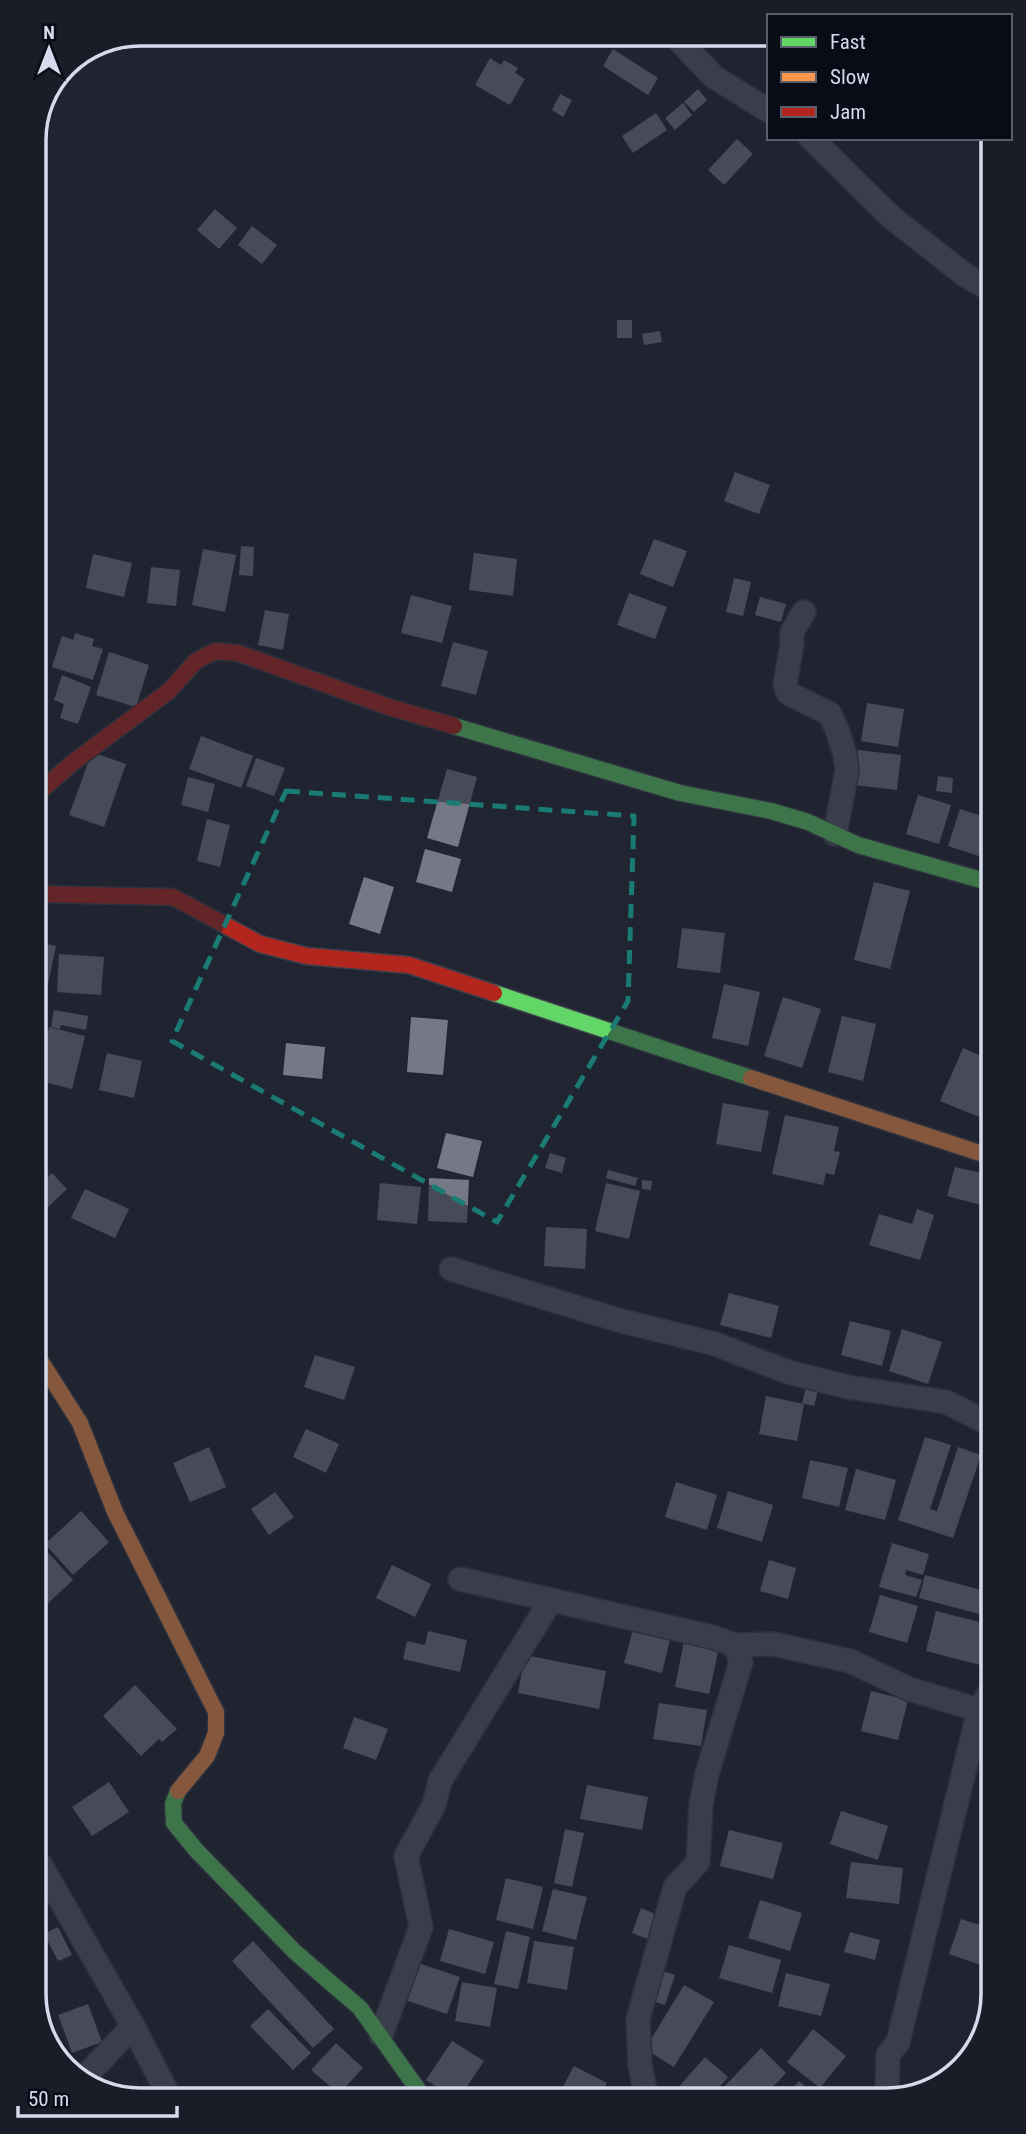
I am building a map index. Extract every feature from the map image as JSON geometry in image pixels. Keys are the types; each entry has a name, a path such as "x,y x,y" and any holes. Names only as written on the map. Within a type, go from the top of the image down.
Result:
{"street":[{"path":"685,46 714,76 767,110"},
{"path":"813,140 891,217 965,275 981,284"},
{"path":"804,612 792,632 785,685 788,693 830,714 838,732 847,770 835,834"},
{"path":"46,786 71,764 169,691 196,661 215,651 239,653 390,707 680,793 771,811 808,822 858,845 981,880"},
{"path":"46,894 173,897 260,944 307,956 409,965 981,1153"},
{"path":"450,1269 618,1320 715,1344 788,1372 848,1387 946,1402 981,1420"},
{"path":"46,1370 80,1423 115,1512 216,1712 215,1732 207,1756 180,1787 173,1804 174,1823 196,1850 295,1952 360,2008 418,2088"},
{"path":"946,1402 950,1418 964,1426 981,1430"},
{"path":"460,1579 712,1637 735,1645 773,1644 850,1661 909,1689 979,1710"},
{"path":"381,2035 421,1927 406,1856 434,1805 440,1781 551,1600"},
{"path":"647,2088 640,2065 638,2019 675,1887 698,1862 701,1805 707,1774 741,1662 735,1645"},
{"path":"887,2088 888,2055 898,2042 981,1707"},
{"path":"46,1874 133,2026 165,2088"},
{"path":"88,2073 133,2026"}],"highlighted area":[{"path":"286,791 634,816 628,1001 497,1222 172,1041"}],"building":[{"path":"613,49 658,78 648,95 603,66"},
{"path":"490,58 501,65 504,60 518,68 515,73 525,79 510,105 475,85"},
{"path":"698,89 707,100 694,112 684,102"},
{"path":"560,94 572,100 563,117 552,110"},
{"path":"683,103 692,115 675,130 665,118"},
{"path":"656,113 667,130 633,153 622,136"},
{"path":"737,139 753,154 724,185 708,170"},
{"path":"215,209 237,228 219,249 197,230"},
{"path":"252,226 277,245 262,264 238,245"},
{"path":"617,320 632,320 632,338 617,338"},
{"path":"660,331 662,342 644,345 642,334"},
{"path":"735,472 770,485 759,514 724,501"},
{"path":"654,539 687,551 673,587 640,574"},
{"path":"241,546 254,547 253,576 239,575"},
{"path":"203,549 236,555 225,612 192,605"},
{"path":"474,553 517,559 513,596 469,590"},
{"path":"93,554 132,563 124,597 86,588"},
{"path":"151,567 180,570 176,606 147,603"},
{"path":"734,578 751,582 743,616 726,612"},
{"path":"629,593 667,607 655,639 617,625"},
{"path":"411,595 452,606 442,643 401,633"},
{"path":"760,597 786,604 781,622 755,615"},
{"path":"265,610 289,614 283,650 258,645"},
{"path":"75,633 94,639 92,646 103,649 93,680 52,667 62,636 73,640"},
{"path":"453,642 488,651 476,695 441,686"},
{"path":"109,652 149,665 136,707 96,695"},
{"path":"62,675 91,687 78,724 60,718 64,704 54,700"},
{"path":"867,703 904,709 898,747 861,741"},
{"path":"201,736 253,756 241,788 189,769"},
{"path":"858,750 901,755 897,790 854,785"},
{"path":"92,752 126,764 104,827 69,815"},
{"path":"256,758 285,768 274,796 246,786"},
{"path":"447,769 477,777 458,847 427,838"},
{"path":"938,776 953,778 952,793 936,791"},
{"path":"188,777 215,784 208,812 181,805"},
{"path":"918,795 951,805 939,844 906,834"},
{"path":"960,809 981,816 981,857 948,846"},
{"path":"207,819 230,825 220,867 197,861"},
{"path":"425,849 461,859 452,892 416,882"},
{"path":"364,877 394,887 380,934 349,924"},
{"path":"874,882 910,891 890,969 854,960"},
{"path":"682,928 725,933 720,973 677,968"},
{"path":"46,944 56,946 46,984"},
{"path":"59,954 104,957 101,995 57,992"},
{"path":"724,984 760,992 748,1046 712,1038"},
{"path":"783,997 821,1009 802,1068 764,1056"},
{"path":"54,1010 88,1016 86,1030 61,1025 60,1029 51,1027"},
{"path":"842,1016 876,1024 863,1081 828,1072"},
{"path":"411,1017 448,1020 443,1075 407,1072"},
{"path":"49,1027 85,1036 72,1089 46,1082 46,1040"},
{"path":"286,1043 325,1047 322,1079 283,1075"},
{"path":"963,1048 981,1056 979,1117 940,1101"},
{"path":"107,1053 142,1061 134,1098 99,1090"},
{"path":"723,1103 769,1111 761,1152 716,1144"},
{"path":"785,1115 839,1127 834,1151 840,1152 834,1175 826,1173 823,1185 772,1174"},
{"path":"446,1133 482,1141 473,1177 437,1168"},
{"path":"550,1153 566,1158 562,1173 545,1168"},
{"path":"955,1167 981,1173 981,1205 947,1196"},
{"path":"608,1170 638,1178 635,1186 606,1178"},
{"path":"52,1173 67,1189 47,1208 46,1207 46,1179"},
{"path":"429,1178 469,1180 467,1223 428,1221"},
{"path":"642,1180 652,1181 651,1190 642,1189"},
{"path":"380,1183 421,1187 417,1224 377,1220"},
{"path":"606,1183 640,1191 629,1239 595,1231"},
{"path":"85,1189 129,1209 115,1238 71,1218"},
{"path":"917,1209 934,1215 920,1260 869,1245 879,1214 912,1224"},
{"path":"546,1227 587,1229 585,1269 544,1266"},
{"path":"729,1293 779,1306 771,1338 720,1325"},
{"path":"850,1321 891,1331 882,1366 841,1355"},
{"path":"902,1329 942,1342 928,1384 889,1371"},
{"path":"315,1355 355,1367 344,1400 304,1387"},
{"path":"806,1387 818,1390 814,1406 802,1403"},
{"path":"766,1396 804,1404 797,1441 759,1434"},
{"path":"306,1429 339,1444 326,1473 293,1457"},
{"path":"925,1437 951,1445 930,1509 937,1511 958,1447 981,1455 953,1538 898,1520"},
{"path":"209,1447 226,1487 190,1502 173,1463"},
{"path":"810,1460 848,1468 839,1507 802,1498"},
{"path":"856,1469 896,1480 885,1520 845,1510"},
{"path":"676,1482 717,1495 707,1530 665,1517"},
{"path":"728,1491 773,1505 762,1542 717,1528"},
{"path":"275,1492 294,1517 269,1535 251,1509"},
{"path":"81,1511 109,1542 73,1575 46,1543"},
{"path":"892,1543 929,1554 923,1575 906,1570 905,1575 922,1580 916,1597 879,1587"},
{"path":"46,1550 73,1580 46,1605"},
{"path":"769,1560 796,1568 788,1599 760,1591"},
{"path":"392,1565 431,1584 415,1617 376,1598"},
{"path":"925,1575 981,1590 981,1606 979,1614 919,1598"},
{"path":"880,1595 918,1606 907,1643 869,1632"},
{"path":"936,1611 981,1622 981,1665 926,1651"},
{"path":"634,1626 671,1635 662,1673 624,1663"},
{"path":"428,1631 467,1640 460,1672 403,1659 407,1641 425,1645"},
{"path":"684,1641 719,1648 709,1694 675,1687"},
{"path":"525,1655 606,1671 599,1709 518,1693"},
{"path":"135,1685 177,1729 162,1742 159,1739 141,1756 103,1716"},
{"path":"871,1691 908,1700 898,1740 861,1731"},
{"path":"659,1703 707,1710 701,1746 653,1739"},
{"path":"354,1717 388,1729 376,1760 343,1748"},
{"path":"109,1782 129,1812 92,1836 72,1807"},
{"path":"587,1785 648,1797 642,1830 580,1819"},
{"path":"841,1811 888,1826 878,1860 830,1844"},
{"path":"565,1829 584,1833 572,1887 554,1883"},
{"path":"729,1830 783,1843 773,1879 720,1866"},
{"path":"851,1862 903,1868 899,1904 846,1898"},
{"path":"506,1878 543,1887 533,1929 496,1920"},
{"path":"553,1889 587,1897 576,1940 542,1931"},
{"path":"760,1900 802,1913 790,1951 748,1938"},
{"path":"641,1908 658,1915 648,1939 632,1933"},
{"path":"961,1919 981,1925 981,1965 949,1954"},
{"path":"58,1927 72,1955 58,1961 46,1933"},
{"path":"449,1929 494,1942 485,1974 440,1961"},
{"path":"506,1931 530,1937 518,1989 494,1984"},
{"path":"850,1932 880,1940 875,1960 844,1952"},
{"path":"253,1941 334,2029 313,2048 232,1961"},
{"path":"534,1941 574,1947 567,1990 527,1983"},
{"path":"729,1945 781,1960 772,1993 719,1978"},
{"path":"418,1963 460,1977 447,2014 405,2000"},
{"path":"662,1971 675,1975 665,2005 652,2001"},
{"path":"786,1973 830,1984 821,2016 778,2006"},
{"path":"462,1982 497,1988 490,2027 455,2021"},
{"path":"684,1985 714,2002 674,2067 645,2049"},
{"path":"88,2004 102,2042 72,2053 58,2015"},
{"path":"268,2009 311,2053 293,2070 250,2026"},
{"path":"813,2029 846,2056 820,2088 787,2062"},
{"path":"452,2041 484,2061 466,2088 439,2088 426,2080"},
{"path":"336,2043 363,2068 345,2088 332,2088 311,2070"},
{"path":"761,2048 786,2073 772,2088 723,2088"},
{"path":"705,2057 728,2077 718,2088 678,2088"},
{"path":"574,2066 607,2083 604,2088 562,2088"},
{"path":"799,2081 807,2088 793,2088"}],"traffic: fast":[{"path":"454,726 680,793 771,811 808,822 858,845 981,880"},
{"path":"494,993 751,1078"},
{"path":"178,1791 173,1804 174,1823 196,1850 295,1952 360,2008 417,2088"}],"traffic: slow":[{"path":"751,1078 981,1153"},
{"path":"46,1370 80,1423 115,1512 216,1712 216,1733 207,1756 178,1791"}],"traffic: jam":[{"path":"46,786 71,764 169,691 196,661 215,651 238,653 389,707 454,726"},
{"path":"46,894 173,897 260,944 307,956 409,965 494,993"}]}
